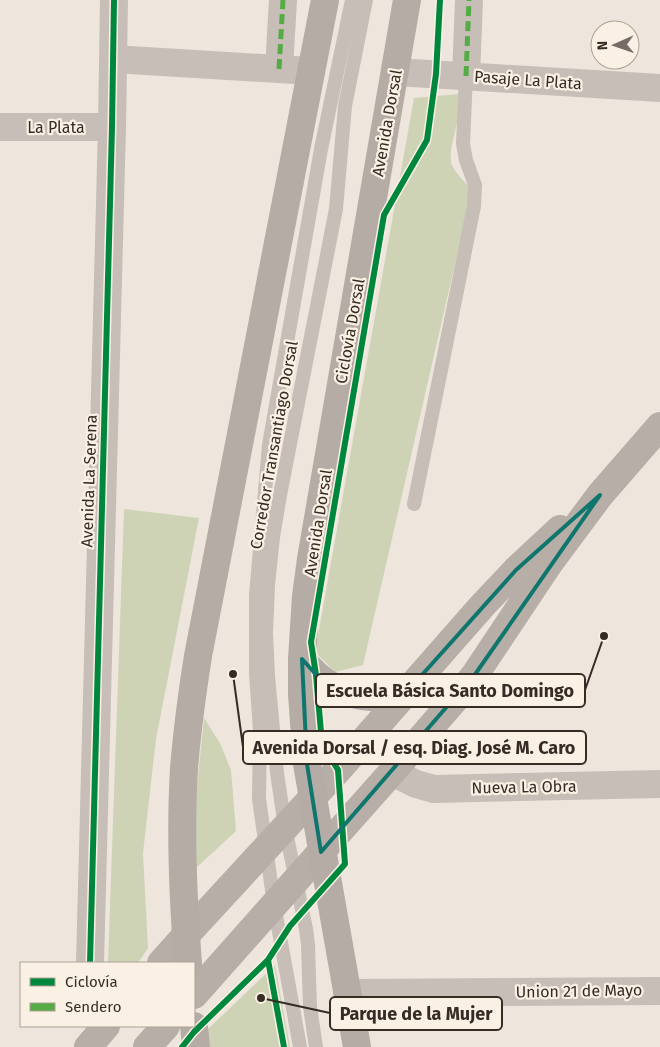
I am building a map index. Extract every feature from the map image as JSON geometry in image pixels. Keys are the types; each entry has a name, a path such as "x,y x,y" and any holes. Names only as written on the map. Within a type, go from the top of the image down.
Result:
{"main road":[{"path":"188,962 182,880 182,826 184,769 198,656 325,0"},
{"name":"Avenida Dorsal","path":"357,1047 312,798 304,731 302,659 306,596 311,560 407,0"},
{"path":"195,994 322,852 476,673 548,565 600,495 660,426"},
{"path":"162,962 266,849 516,570 600,495"},
{"path":"302,659 320,679 352,695 380,698 404,695"},
{"path":"88,1047 104,1027"},
{"path":"147,1047 165,1027"},
{"path":"194,1027 196,1047"}],"street":[{"name":"Avenida La Serena","path":"90,962 114,0"},
{"path":"279,69 283,0"},
{"path":"466,76 469,0"},
{"path":"113,59 311,71"},
{"name":"Pasaje La Plata","path":"396,72 660,88"},
{"name":"La Plata","path":"0,127 112,127"},
{"name":"Nueva La Obra","path":"392,772 416,784 434,789 660,784"},
{"name":"Union 21 de Mayo","path":"347,993 660,991"}],"lane":[{"name":"Corredor Transantiago Dorsal","path":"300,1047 274,904 258,780 260,731 256,683 255,634 257,576 269,444 321,149 352,0"},
{"name":"Corredor Transantiago Dorsal","path":"316,1047 310,1008 308,944 285,827 277,773 271,718 266,633 273,537 336,209 345,106 366,0"},
{"path":"414,504 474,206 475,185 466,160 463,144 466,76"}],"highlighted area":[{"path":"600,495 476,673 321,852 307,764 302,659 320,679 338,689 367,698 404,695 516,570"}],"green space":[{"path":"459,94 459,112 451,158 452,165 472,190 363,665 335,672 315,652 414,98"},
{"path":"124,509 199,518 156,739 143,853 148,948 139,962 108,962"},
{"path":"204,718 220,743 231,770 236,831 196,868 196,796"},
{"path":"275,965 290,1047 209,1047 206,1031"}],"marked path":[{"path":"279,69 283,0"},
{"path":"466,76 469,0"}],"cycle path":[{"path":"90,962 114,0"},
{"name":"Ciclovía Dorsal","path":"182,1047 194,1032 268,960 290,926 345,864 338,770 322,743 311,642 384,215 427,140 436,74 440,0"},
{"path":"268,960 284,1047"}],"place":[{"name":"Escuela Básica Santo Domingo","path":"604,636"},
{"name":"Avenida Dorsal / esq. Diag. José M. Caro","path":"233,674"},
{"name":"Parque de la Mujer","path":"261,998"}]}
